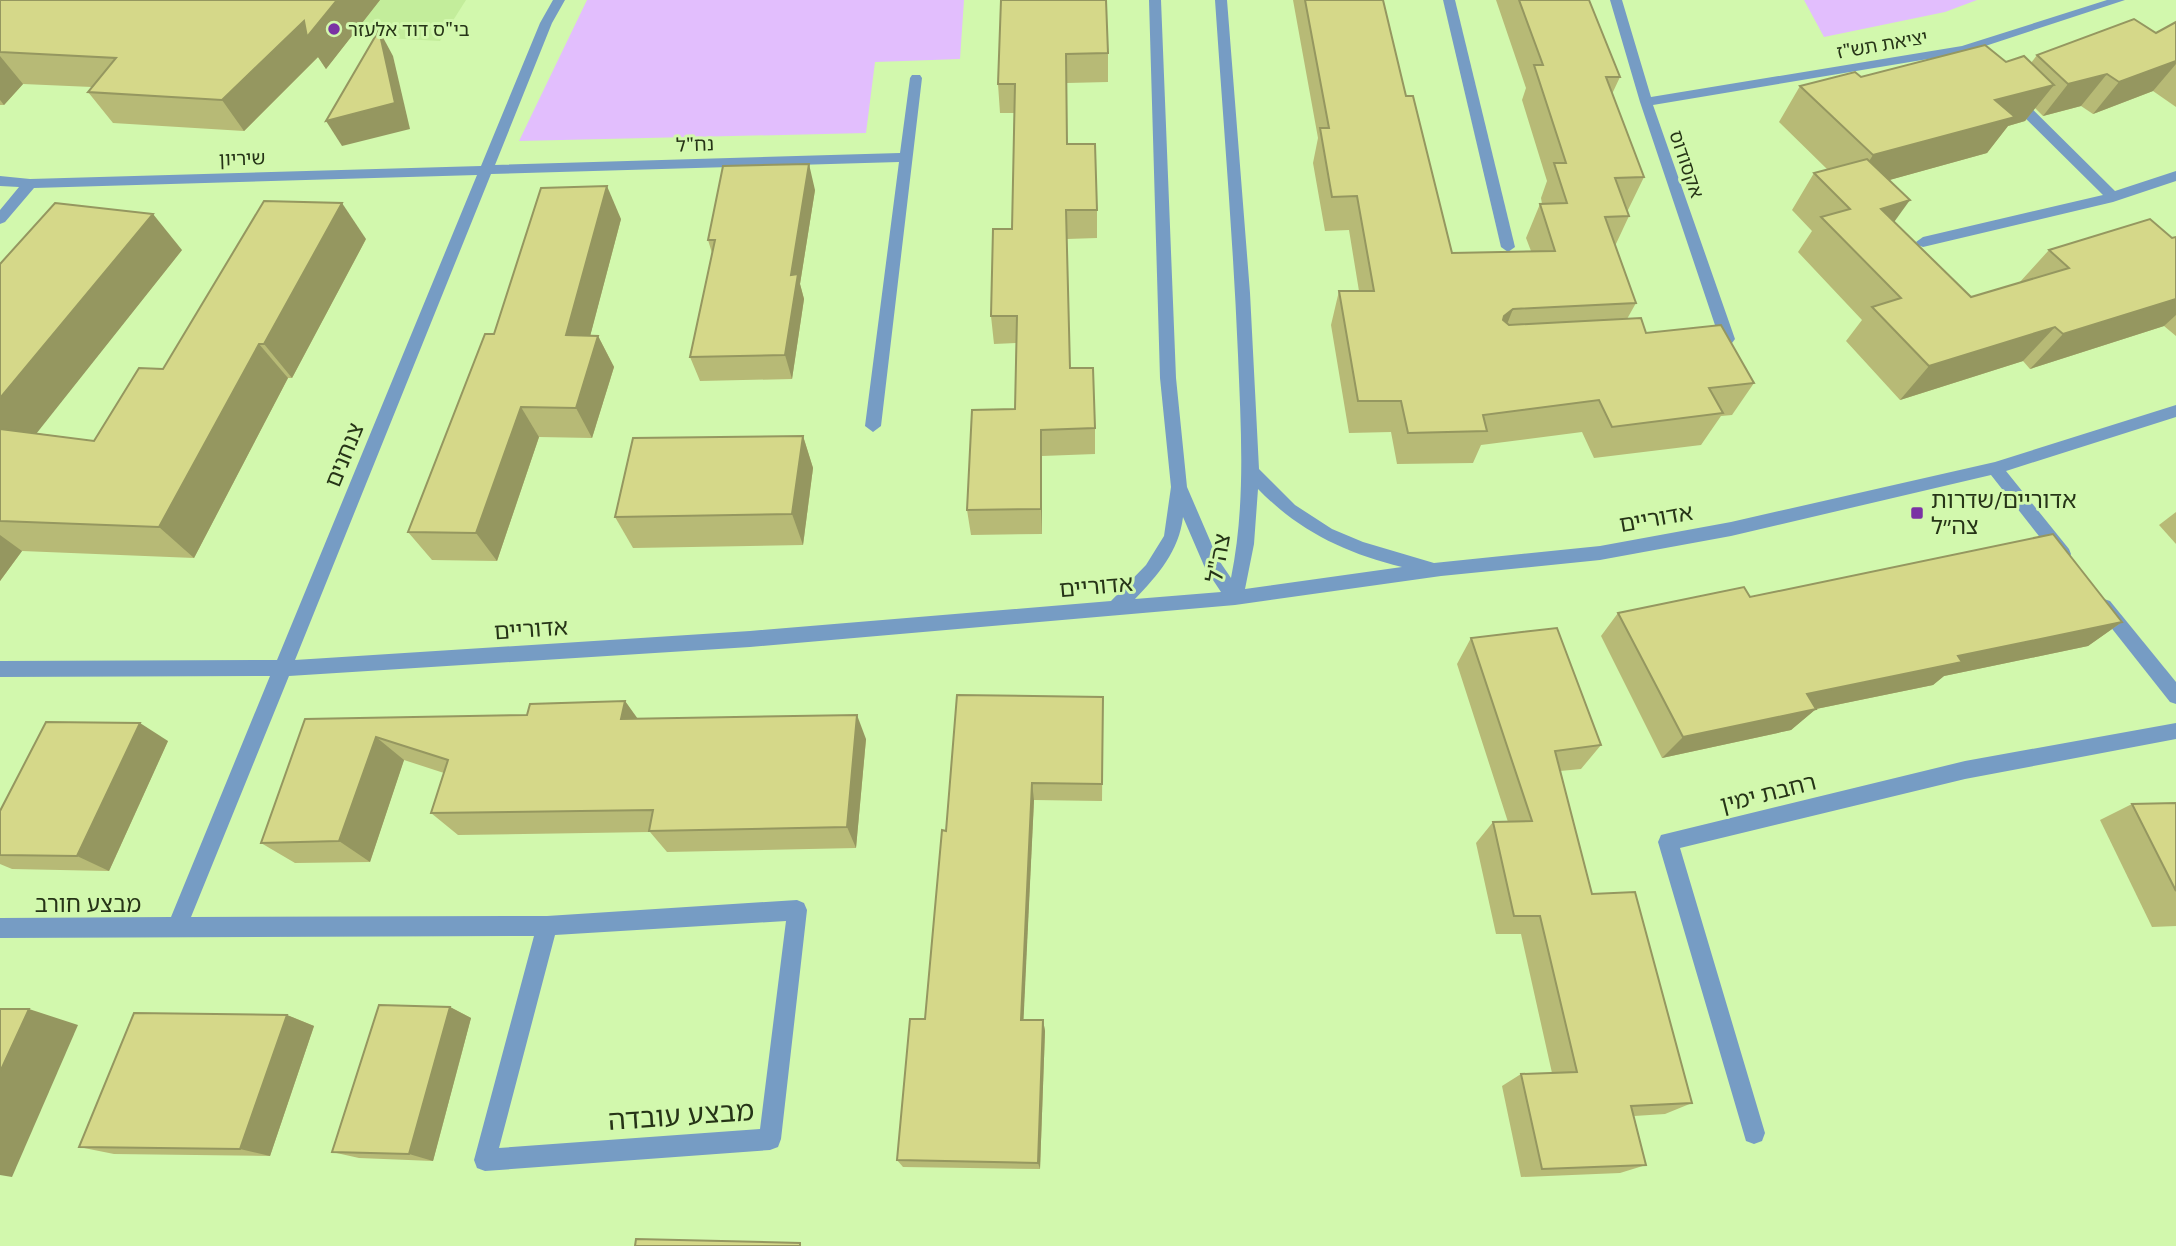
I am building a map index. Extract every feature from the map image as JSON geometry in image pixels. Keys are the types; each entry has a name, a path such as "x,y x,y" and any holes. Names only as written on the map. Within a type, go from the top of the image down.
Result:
{"street":[{"name":"צנחנים","path":"176,929 485,169 546,23 559,0"},
{"name":"צה\"ל","path":"1155,0 1168,378 1179,487 1211,563 1235,598"},
{"name":"צה\"ל","path":"1221,0 1243,293 1251,472 1246,544 1235,598"},
{"path":"1449,0 1508,247"},
{"name":"אקסודוס","path":"1616,0 1646,102 1727,339 1700,341"},
{"name":"יציאת תש\"ז","path":"1646,102 1968,54 2119,0"},
{"path":"873,426 916,78"},
{"path":"2001,86 2113,197"},
{"name":"נח\"ל","path":"485,169 906,157"},
{"name":"שיריון","path":"0,181 30,184 485,169"},
{"path":"1923,242 2113,197 2176,176"},
{"path":"0,219 30,184"},
{"name":"אדוריים","path":"0,668 282,668 737,640 1235,598 1441,569 1600,553 1731,529 1995,468 2176,411"},
{"path":"1995,468 2073,566"},
{"path":"1251,472 1294,513 1336,539 1373,555 1441,569"},
{"path":"1115,609 1152,570 1172,537 1179,487"},
{"path":"2090,588 2176,696"},
{"name":"רחבת ימין","path":"1754,1133 1668,842 1965,770 2176,731"},
{"name":"מבצע עובדה","path":"176,929 547,926 797,910 770,1139 485,1160 547,926"},
{"name":"מבצע חורב","path":"0,928 176,929"}],"shaded area":[{"name":"בי\"ס דוד אלעזר","path":"0,0 466,0 440,41 0,17"},
{"path":"587,0 964,0 960,59 875,62 866,133 519,141"},
{"path":"1804,0 1977,0 1945,12 1824,37"}],"building":[{"path":"0,0 337,0 307,37 304,21 222,100 88,92 116,58 0,52"},
{"path":"1001,0 1106,0 1108,53 1066,54 1067,144 1095,144 1097,210 1066,210 1070,368 1093,368 1095,428 1041,430 1041,509 967,510 972,410 1015,409 1017,316 991,316 993,229 1012,229 1015,84 998,84"},
{"path":"1305,0 1383,0 1406,96 1413,96 1452,253 1555,251 1540,204 1567,203 1554,163 1566,163 1534,65 1543,65 1519,0 1589,0 1620,77 1606,77 1644,177 1615,178 1629,216 1605,217 1636,303 1513,309 1503,320 1509,325 1641,318 1646,333 1721,325 1754,383 1709,388 1723,413 1612,427 1599,400 1483,415 1487,431 1408,433 1401,401 1358,401 1339,291 1374,291 1357,196 1332,197 1320,128 1329,128"},
{"path":"2134,19 2156,33 2176,22 2176,61 2119,82 2107,74 2068,84 2037,55"},
{"path":"379,30 395,103 326,121"},
{"path":"1985,45 2006,62 2024,56 2054,85 1995,100 2015,117 1873,155 1800,86 1855,72 1861,77"},
{"path":"1867,159 1910,200 1881,209 1971,297 2069,268 2049,250 2150,219 2172,238 2176,237 2176,299 2063,334 2055,327 1929,366 1872,307 1901,298 1821,217 1850,209 1814,173"},
{"path":"809,164 791,275 798,274 785,355 690,357 715,240 708,240 723,166"},
{"path":"607,186 566,335 598,336 576,408 521,407 476,533 408,532 485,334 494,334 541,188"},
{"path":"264,201 342,203 264,344 259,344 159,527 0,521 0,429 94,441 139,368 163,369"},
{"path":"55,203 153,214 0,398 0,264"},
{"path":"803,436 792,514 615,517 633,438"},
{"path":"2053,534 2122,622 1958,656 1962,662 1807,694 1816,709 1683,737 1618,613 1744,587 1750,597"},
{"path":"1557,628 1601,745 1555,751 1592,894 1635,892 1692,1103 1631,1106 1646,1165 1542,1169 1521,1074 1577,1072 1540,916 1514,916 1493,822 1532,821 1471,638"},
{"path":"957,695 1103,697 1102,784 1032,783 1021,1020 1043,1020 1038,1163 897,1160 910,1019 925,1019 942,830 946,831"},
{"path":"625,701 621,719 857,715 847,827 649,831 653,810 431,813 448,760 376,737 339,841 261,843 305,719 527,715 530,704"},
{"path":"46,722 140,723 77,856 0,855 0,811"},
{"path":"2176,803 2176,891 2132,804"},
{"path":"379,1005 450,1007 409,1154 332,1152"},
{"path":"0,1009 29,1009 0,1072"},
{"path":"134,1013 287,1015 240,1149 79,1147"},
{"path":"636,1239 800,1243 800,1246 635,1246"}],"place":[{"name":"בי\"ס דוד אלעזר","path":"334,29"},
{"name":"אדוריים/שדרות צה״ל","path":"1917,513"}]}
